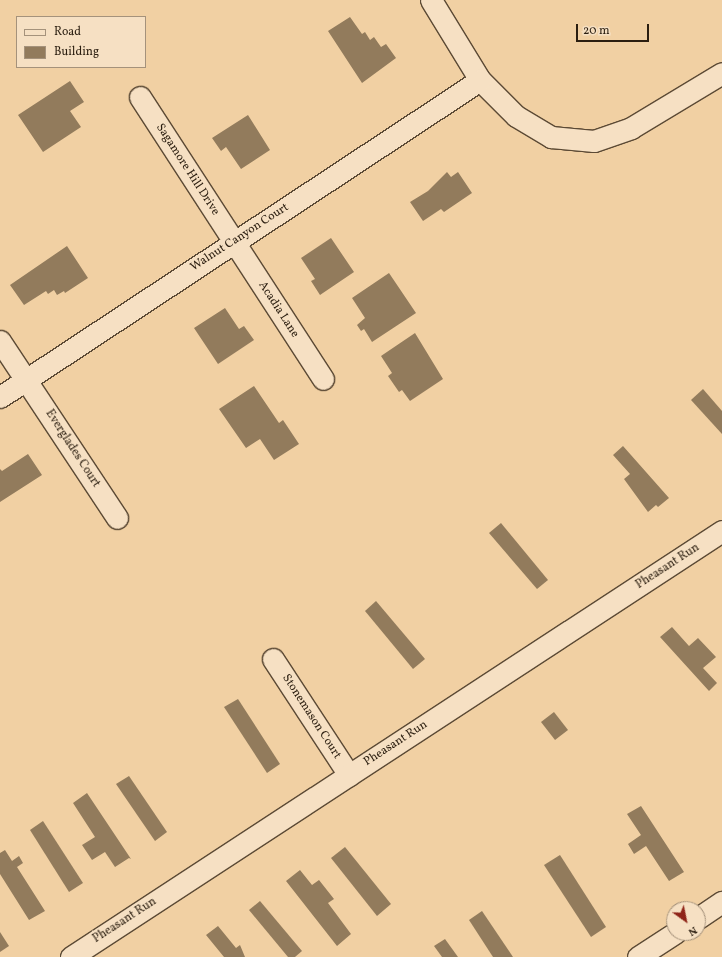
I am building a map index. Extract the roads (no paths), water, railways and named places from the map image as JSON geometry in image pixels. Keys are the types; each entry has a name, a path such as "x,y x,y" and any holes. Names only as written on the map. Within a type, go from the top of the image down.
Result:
{"street":[{"path":"431,0 480,80 516,116 551,137 594,141 631,128 722,73"},
{"name":"Walnut Canyon Court","path":"0,397 480,80"},
{"name":"Sagamore Hill Drive","path":"140,97 234,242"},
{"name":"Acadia Lane","path":"234,242 323,378"},
{"name":"Everglades Court","path":"0,341 117,518"},
{"name":"Pheasant Run","path":"71,957 722,531"},
{"name":"Stonemason Court","path":"273,658 349,775"},
{"path":"706,913 722,902"},
{"path":"638,957 666,939"}]}
